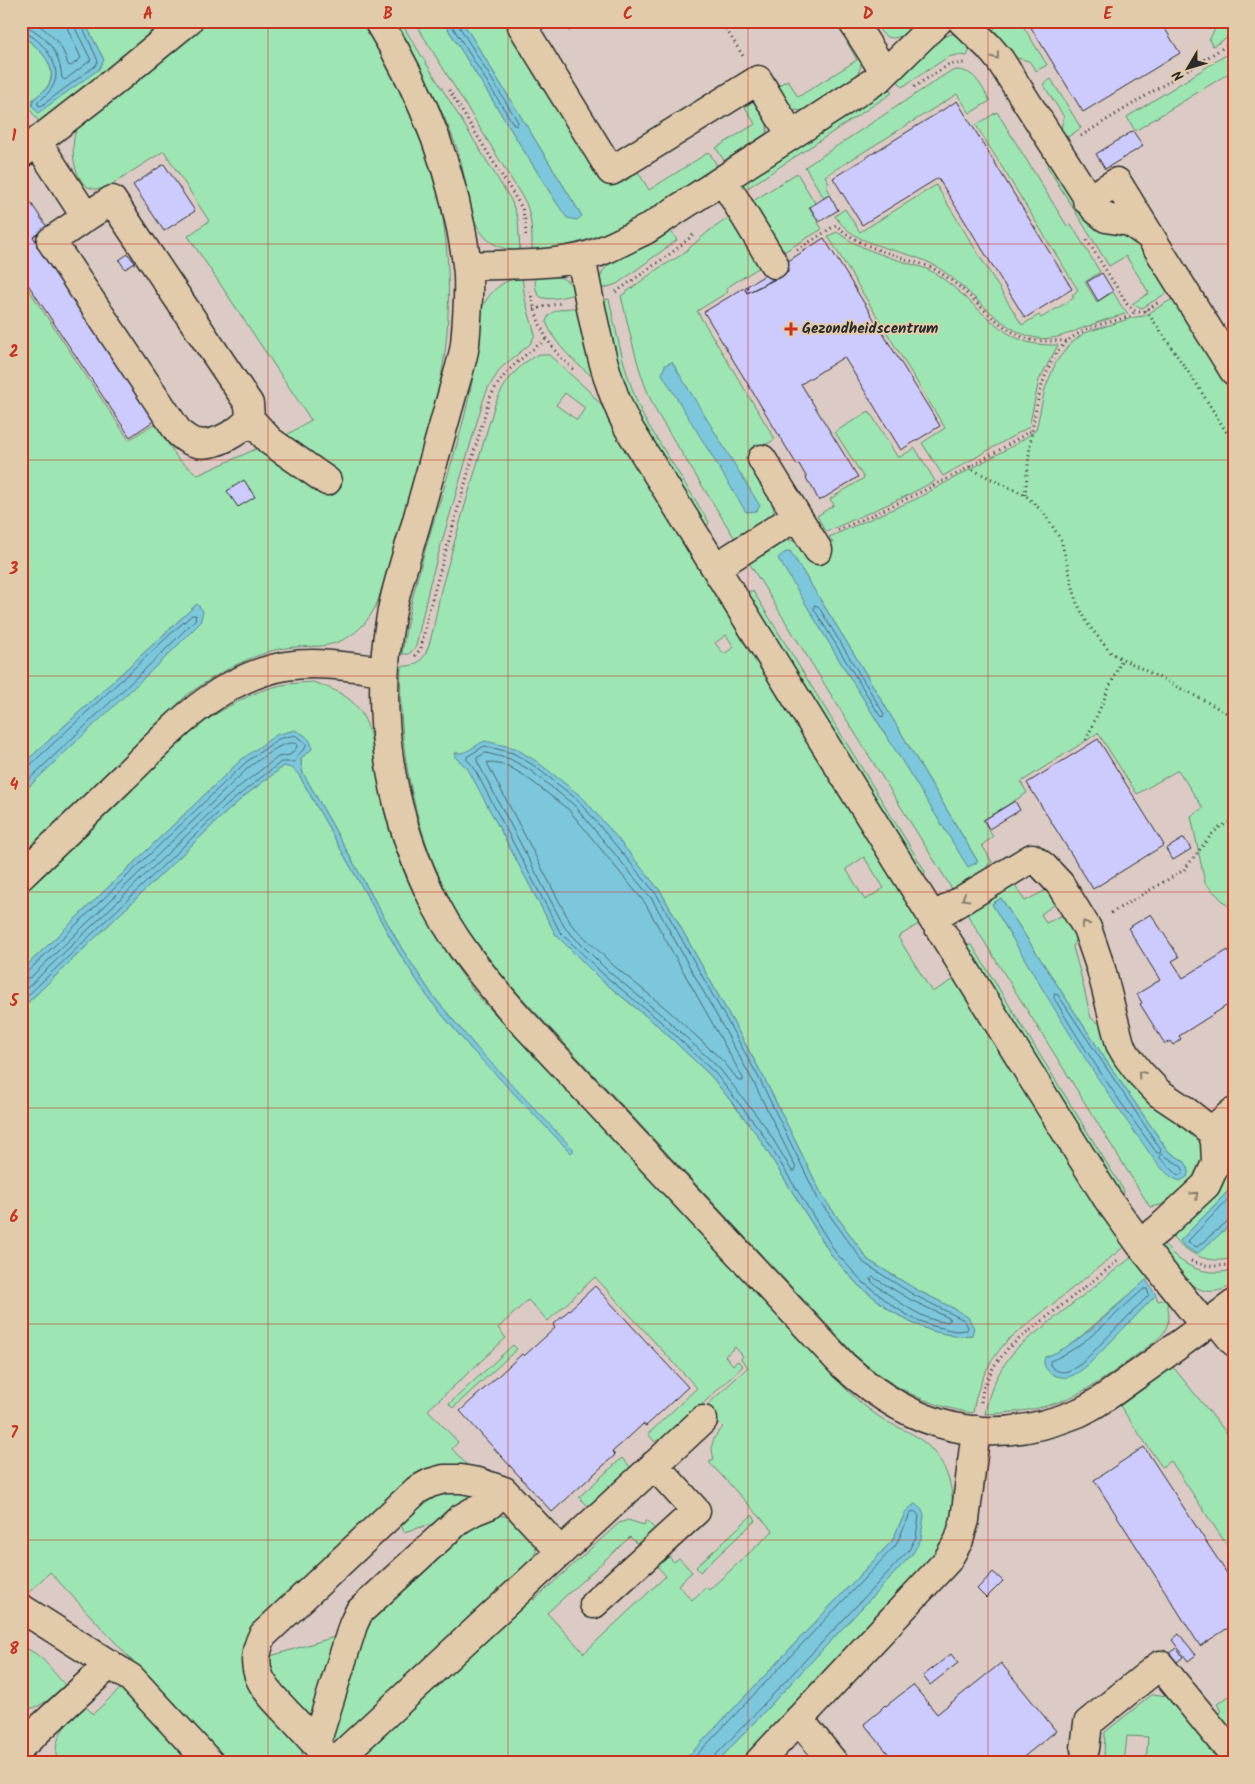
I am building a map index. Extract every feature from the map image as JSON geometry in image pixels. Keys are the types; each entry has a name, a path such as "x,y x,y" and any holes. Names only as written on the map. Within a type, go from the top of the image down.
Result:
{"street":[{"path":"86,217 29,148 188,21"},
{"path":"378,21 400,56 421,98 445,162 467,266 464,346 391,615 385,664 388,755 396,798 409,842 429,892 456,938 481,974 518,1017 850,1372 889,1402 916,1416 945,1426 976,1430 1018,1430 1079,1413 1106,1397 1218,1316"},
{"path":"530,21 522,26 612,171 758,80 791,135"},
{"path":"852,21 885,73"},
{"path":"467,266 527,264 581,258 615,245 647,229 885,73 938,21"},
{"path":"962,21 1000,60 1087,200 1117,182 1234,370"},
{"path":"722,180 774,264"},
{"path":"250,419 243,428 213,442 200,444 190,442 180,433 51,241 112,200 249,404 250,419 270,441 327,481"},
{"path":"581,258 605,369 618,406 932,918 1102,1190 1150,1236 1218,1316 1234,1342"},
{"path":"762,459 816,546"},
{"path":"716,567 797,516"},
{"path":"21,876 182,720 221,691 256,675 285,666 385,664"},
{"path":"932,918 1032,858 1044,866 1060,884 1087,928 1101,969 1120,1044 1127,1056 1159,1093 1211,1131 1214,1140 1216,1163 1206,1185 1150,1236"},
{"path":"1211,1131 1232,1113"},
{"path":"561,1552 504,1491 478,1482 461,1479 444,1479 430,1483 417,1490 263,1635 256,1654 255,1664 261,1683 333,1763 561,1552 654,1465 703,1420"},
{"path":"758,1763 947,1561 960,1540 965,1520 976,1430"},
{"path":"594,1604 696,1510 654,1465"},
{"path":"312,1740 319,1734 353,1625 359,1612 460,1519 474,1510 490,1505 504,1491"},
{"path":"21,1608 131,1678 210,1763"},
{"path":"21,1746 110,1664"},
{"path":"1083,1758 1088,1723 1160,1665 1234,1756"},
{"path":"799,1719 834,1763"},
{"path":"21,1751 32,1763"}],"path":[{"path":"721,21 758,80"},
{"path":"1057,151 1234,41"},
{"path":"908,92 948,65 967,63"},
{"path":"448,88 522,208 525,220 530,292 534,309 546,339 556,352 578,373"},
{"path":"534,309 614,293 674,251 699,230"},
{"path":"840,230 854,240 868,246 930,267 956,285 1012,332 1034,341 1067,341"},
{"path":"1085,238 1126,304 1134,312 1146,310 1183,288"},
{"path":"1146,310 1234,444"},
{"path":"1025,495 1038,399 1050,365 1067,341 1086,330 1131,316 1134,312"},
{"path":"385,664 409,660 421,648 430,606 489,400 503,375 546,339"},
{"path":"816,546 829,534 909,498 970,466 1033,429"},
{"path":"970,466 973,470 1025,495 1044,513 1061,540 1077,603 1087,622 1111,652 1209,702 1234,718"},
{"path":"1086,740 1122,659"},
{"path":"1087,928 1184,870 1211,835 1220,827 1234,820"},
{"path":"976,1430 983,1388 994,1366 1009,1347 1150,1236"},
{"path":"1189,1260 1208,1267 1234,1264"}],"green space":[{"path":"84,21 174,21 42,126 21,97 21,36 34,45 45,57 51,72 51,79 47,87 32,100 104,60"},
{"path":"203,21 361,21 393,72 409,103 431,163 438,193 444,225 449,288 445,352 439,388 418,467 378,601 363,625 349,637 331,644 290,647 259,655 237,664 206,682 186,696 21,855 21,794 41,775 197,604 21,766 21,278 129,440 155,423 178,459 198,475 285,436 311,420 188,236 209,221 164,151 104,189 88,187 79,177 76,169 73,153 74,137 77,129 88,114"},
{"path":"392,21 400,21 511,200 518,219 520,251 503,248 493,243 485,237 476,224 461,160 444,117 428,84"},
{"path":"414,21 443,21 556,202 582,216 462,21 514,21 607,183 619,184 638,172 649,190 709,152 718,167 653,209 607,232 583,241 532,251 531,220 526,203"},
{"path":"875,21 919,21 903,35 894,38 884,35"},
{"path":"1000,21 1020,21 1047,65 1036,71 1029,61 1009,56 990,34"},
{"path":"1214,21 1234,21 1234,34 1213,46 1209,40 1214,31"},
{"path":"952,34 960,36 972,44 967,56 957,55 948,57 902,87 897,79 915,59 929,46"},
{"path":"853,39 862,60 857,75 803,111 793,110 777,86 788,80 798,97 857,60 847,42"},
{"path":"1234,50 1234,70 1135,131 1127,117"},
{"path":"964,71 973,76 981,85 990,101 970,113 957,94 825,176 829,183 826,186 830,193 824,198 805,167 949,72"},
{"path":"1051,79 1081,128 1062,141 1059,137 1064,117 1043,84"},
{"path":"888,87 892,93 743,191 739,186"},
{"path":"753,101 766,121 766,134 725,162 716,148 755,124 745,107"},
{"path":"997,112 1067,226 1071,224 1100,272 1085,282 1097,302 1113,292 1128,313 1057,337 1044,339 1023,334 1009,327 996,317 945,272 919,258 879,246 855,235 844,227 835,216 845,209 860,232 936,185 1022,325 1039,315 1041,318 1074,298 1072,295 1078,290 976,125"},
{"path":"1052,162 1099,229 1110,233 1127,235 1138,240 1170,291 1142,308 1132,304 1149,293 1126,256 1109,266 1047,166"},
{"path":"797,173 815,203 809,207 822,229 782,253 750,203"},
{"path":"733,215 763,265 726,288 728,292 697,311 775,439 745,458 768,492 774,514 737,542 650,399 640,370 621,296 659,268 680,256 709,231"},
{"path":"671,231 677,240 617,284 601,289 600,281 602,274 611,262 652,244"},
{"path":"837,232 871,251 929,270 941,277 999,327 1012,335 1032,343 1058,345 1039,380 1029,427 943,476 922,443 945,428 828,236"},
{"path":"535,276 554,276 565,280 573,287 576,294 549,299 544,298 536,291"},
{"path":"522,277 525,299 535,335 530,344 501,368 488,388 430,583 416,646 409,654 402,654 421,563 465,414 477,355 482,309 488,297 497,287 509,280"},
{"path":"1174,298 1234,394 1234,912 1205,883 1191,816 1203,808 1178,770 1137,794 1098,733 1021,782 1027,793 983,820 993,837 982,845 992,862 974,880 952,889 746,558 766,546 780,540 787,540 794,541 800,546 809,559 833,543 829,537 916,499 1018,443 1036,430 1045,389 1056,362 1069,345 1084,333 1144,316","holes":["790,551 978,862 968,866 841,663 779,558"]},
{"path":"609,299 623,360 644,418 709,522 708,525 704,525 637,417 621,375 603,300"},
{"path":"578,307 595,379 561,347 546,322 548,317 554,312"},
{"path":"539,354 549,355 589,391 606,411 920,923 898,937 932,992 955,979 1103,1218 1125,1246 1009,1339 985,1373 973,1413 941,1406 910,1393 882,1377 856,1356 510,985 462,921 446,892 433,861 413,798 407,765 401,699 401,666 417,663 422,659 427,649 442,586 495,404 512,375 531,358","holes":["565,393 585,408 577,420 556,405","726,635 734,647 724,654 715,643","455,753 464,754 582,797 661,892 763,1076 823,1197 868,1260 917,1290 955,1309 972,1335 955,1336 932,1331 910,1322 890,1310 859,1286 832,1256 756,1133 711,1076 657,1025 600,979 556,935 468,768 455,757","864,857 884,888 865,900 846,869"]},
{"path":"869,411 898,458 915,448 935,481 826,532 817,516 834,505 830,499 864,478 835,432"},
{"path":"749,591 753,591 925,871 924,875 921,875 747,594"},
{"path":"313,682 336,691 349,699 355,704 364,718 371,737 386,818 411,889 448,954 477,995 846,1389 879,1417 921,1440 938,1457 944,1467 951,1489 952,1513 948,1533 935,1556 741,1763 716,1763 913,1553 915,1504 906,1511 892,1541 682,1763 359,1763 360,1755 531,1597 534,1600 619,1523 628,1520 644,1525 646,1520 656,1530 639,1546 630,1537 547,1613 584,1653 666,1576 656,1565 667,1555 674,1562 679,1558 692,1572 678,1585 692,1600 706,1587 709,1590 773,1531 709,1462 714,1460 713,1442 723,1427 704,1408 748,1367 741,1359 743,1356 735,1347 725,1356 733,1365 738,1361 743,1366 662,1442 659,1439 655,1442 648,1434 697,1388 595,1277 548,1321 528,1300 498,1328 506,1338 428,1410 458,1442 452,1449 469,1467 452,1470 251,1640 302,1749 301,1763 227,1763 50,1572 25,1596 21,1592 21,1009 221,817 247,794 284,766 292,768 299,775 398,951 429,999 473,1051 476,1047 433,996 402,949 303,773 301,758 312,749 242,759 21,971 21,896 198,726 248,696 282,685"},
{"path":"1013,883 1025,901 1048,889 1057,903 1041,914 1046,923 1065,914 1076,936 1073,947 1091,1018 1101,1025 1114,1058 1143,1097 1160,1110 1191,1128 1198,1136 1202,1145 1204,1158 1198,1174 1161,1205 1150,1207 967,914 975,905","holes":["1001,898 1107,1062 1168,1151 1185,1162 1159,1165 1093,1069 992,904"]},
{"path":"972,945 1124,1191 1123,1195 1120,1195 966,947"},
{"path":"1229,1133 1234,1138 1234,1185 1180,1241 1197,1253 1234,1222 1234,1258 1224,1260 1207,1259 1184,1248 1171,1235 1223,1180 1226,1171"},
{"path":"1162,1242 1177,1257 1193,1268 1212,1272 1234,1270 1234,1284 1221,1290 1210,1291 1200,1289 1191,1284 1175,1269 1161,1250"},
{"path":"1133,1256 1150,1277 1072,1344 1057,1353 1045,1357 1084,1368 1156,1295 1158,1301 1166,1299 1169,1311 1168,1324 1162,1335 1108,1376 1065,1400 1036,1408 985,1414 989,1395 997,1378 1006,1362 1018,1347"},
{"path":"513,1345 517,1349 453,1408 449,1404"},
{"path":"1173,1367 1234,1442 1234,1556 1171,1461 1162,1467 1120,1406"},
{"path":"622,1458 632,1469 590,1508 579,1497"},
{"path":"458,1489 481,1498 446,1520 404,1532 399,1520 427,1496"},
{"path":"499,1515 517,1523 535,1542 535,1553 530,1562 330,1747 327,1742 366,1621 465,1527 487,1516"},
{"path":"752,1515 756,1520 700,1572 696,1567"},
{"path":"341,1635 312,1727 275,1687 264,1658"},
{"path":"21,1647 40,1657 65,1685 40,1705 21,1710"},
{"path":"122,1687 191,1763 57,1763 56,1753 59,1737 72,1718 85,1706 93,1714"},
{"path":"1234,1693 1234,1740 1215,1716 1221,1711 1217,1704"},
{"path":"1153,1694 1174,1697 1223,1763 1146,1763 1148,1737 1127,1736 1124,1763 1110,1763 1104,1755 1105,1732"}],"water":[{"path":"21,21 84,21 104,60 99,69 38,113 32,105 33,102 47,88 52,73 46,58 34,45 21,36"},
{"path":"443,21 462,21 582,216 577,220 567,218 556,202"},
{"path":"672,362 760,506 756,511 746,512 662,374 665,365"},
{"path":"790,551 978,862 968,867 841,663 778,558"},
{"path":"197,604 203,611 200,623 21,794 21,766"},
{"path":"295,730 306,737 312,745 312,749 301,758 303,773 402,949 433,996 476,1047 574,1150 571,1153 473,1051 429,999 398,951 299,775 292,768 284,766 247,794 221,817 21,1009 21,971 242,759 276,735"},
{"path":"485,741 515,748 536,761 582,797 614,834 661,892 763,1076 823,1197 868,1260 917,1290 968,1317 974,1328 972,1335 955,1336 932,1331 910,1322 890,1310 859,1286 832,1256 756,1133 711,1076 657,1025 600,979 556,935 468,769 455,757 455,753 467,751"},
{"path":"1001,898 1107,1062 1168,1151 1185,1162 1189,1169 1187,1177 1180,1181 1173,1178 1160,1167 1116,1106 1061,1020 992,904"},
{"path":"1234,1185 1234,1222 1197,1254 1184,1246 1180,1241"},
{"path":"1146,1280 1156,1295 1088,1365 1077,1373 1066,1377 1056,1376 1045,1367 1045,1357 1058,1352 1085,1334"},
{"path":"915,1504 922,1510 924,1515 921,1539 913,1553 716,1763 682,1763 892,1541 906,1511"}],"building":[{"path":"563,21 585,21 569,31"},
{"path":"1027,21 1160,21 1180,53 1083,112"},
{"path":"957,101 1072,289 1025,318 938,178 862,225 833,178"},
{"path":"1133,131 1143,146 1105,169 1096,154"},
{"path":"164,164 195,211 164,231 133,185"},
{"path":"21,188 47,227 33,237 155,420 130,437 21,274"},
{"path":"829,195 838,210 819,222 810,207"},
{"path":"824,238 940,426 901,450 844,357 801,384 858,477 819,501 799,464 797,465 704,312 747,286 748,288 745,289 747,293 789,271 785,265 782,265"},
{"path":"128,254 135,263 125,269 119,260"},
{"path":"785,265 789,271 747,293 745,289 748,288 747,286"},
{"path":"1102,273 1113,291 1098,301 1087,282"},
{"path":"244,480 255,497 238,507 227,491"},
{"path":"1098,739 1164,845 1093,889 1027,783"},
{"path":"1015,801 1020,810 989,829 984,820"},
{"path":"1184,838 1191,849 1173,860 1166,849"},
{"path":"1151,914 1179,957 1172,961 1183,978 1228,950 1234,960 1234,1001 1179,1036 1181,1039 1173,1045 1170,1041 1165,1044 1140,1004 1142,1003 1137,994 1160,980 1128,928"},
{"path":"595,1286 688,1387 646,1426 643,1424 612,1452 615,1455 552,1512 460,1411 522,1354 524,1356 555,1328 553,1325"},
{"path":"1144,1447 1234,1584 1234,1624 1200,1646 1094,1480"},
{"path":"993,1572 1003,1581 986,1598 977,1589"},
{"path":"1179,1634 1196,1655 1188,1661 1172,1640"},
{"path":"1176,1648 1183,1657 1177,1662 1169,1653"},
{"path":"951,1654 958,1663 930,1685 923,1676"},
{"path":"1001,1663 1056,1731 1016,1763 896,1763 864,1724 885,1705 913,1685 937,1714"}],"place":[{"name":"Gezondheidscentrum","path":"791,329"}]}
